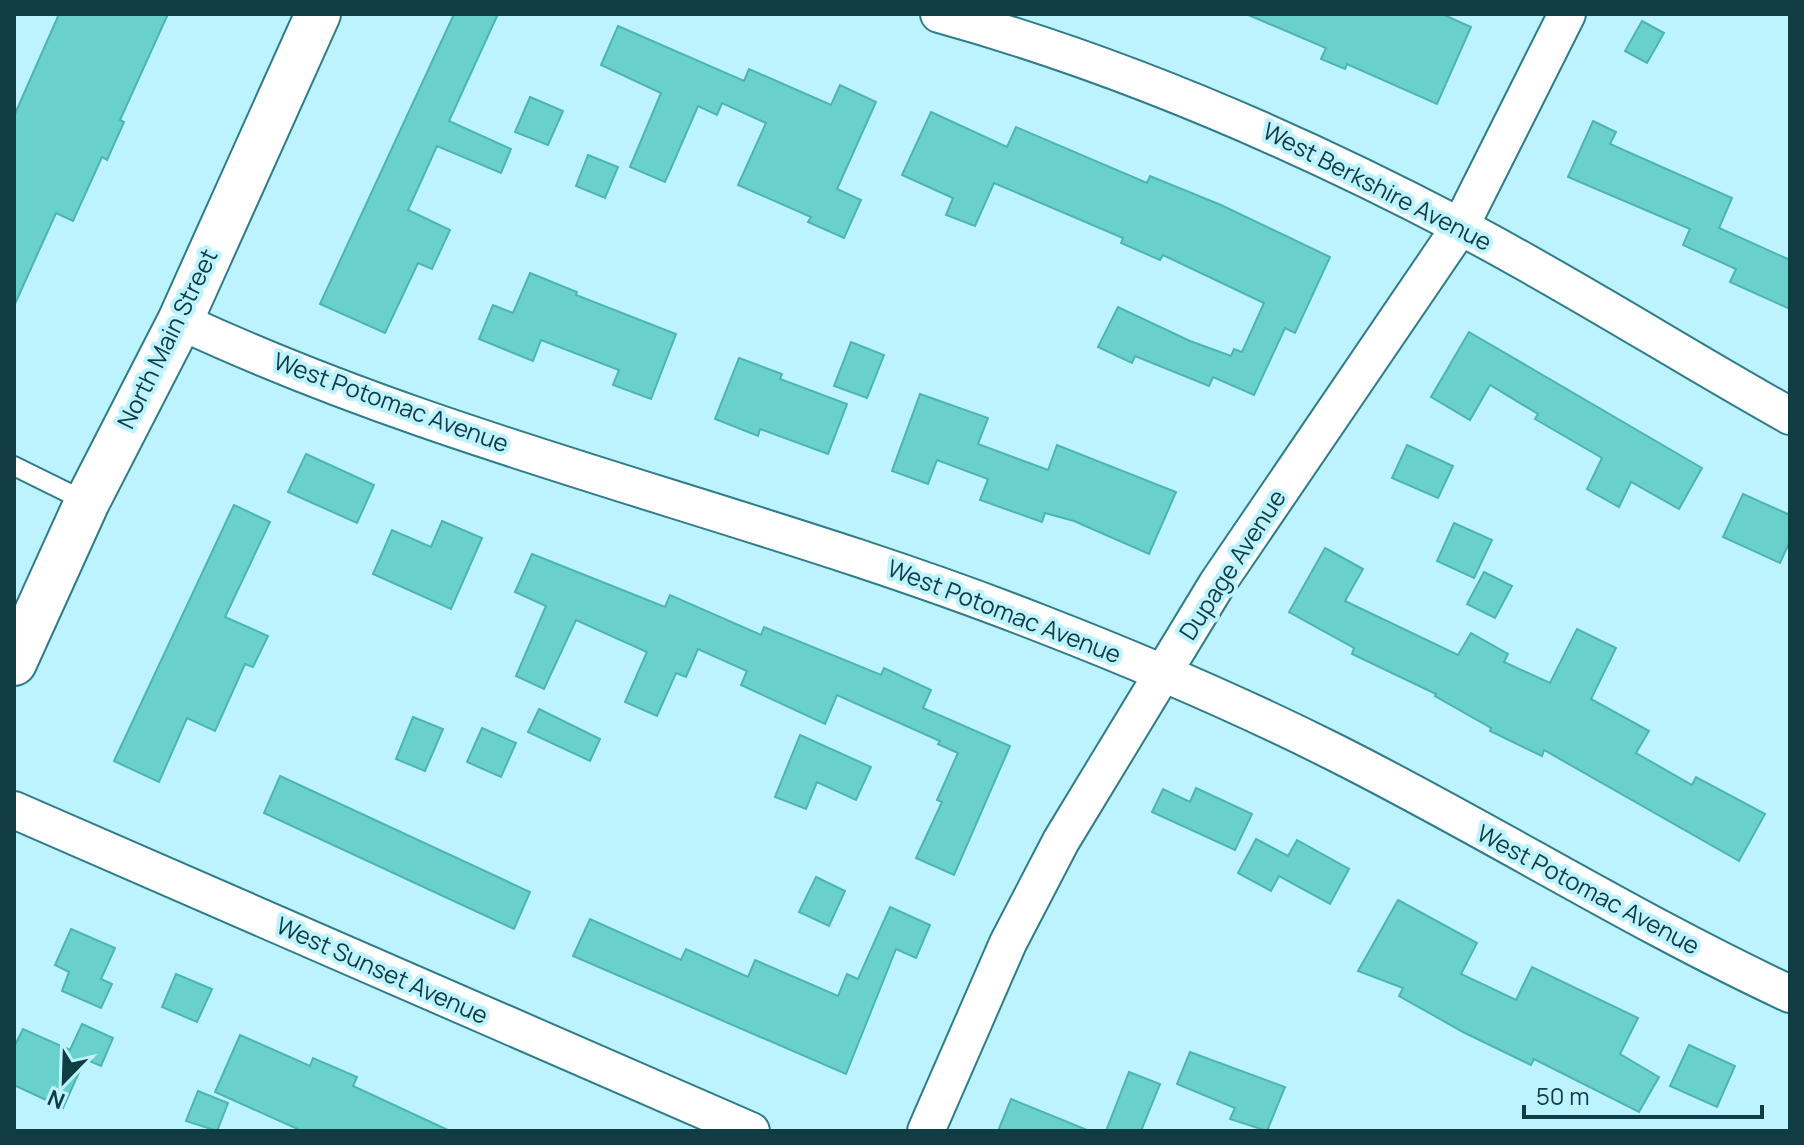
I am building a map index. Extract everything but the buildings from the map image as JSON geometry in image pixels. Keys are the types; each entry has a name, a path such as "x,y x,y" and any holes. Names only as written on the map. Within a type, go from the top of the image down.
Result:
{"street":[{"name":"North Main Street","path":"14,663 87,502 180,321 318,14"},
{"name":"West Berkshire Avenue","path":"939,14 1114,70 1253,125 1460,227 1790,416"},
{"name":"Dupage Avenue","path":"926,1131 1008,943 1061,841 1217,584 1460,227 1567,14"},
{"name":"West Potomac Avenue","path":"180,321 403,413 930,581 1162,673 1333,751 1721,961 1790,994"},
{"name":"West Sunset Avenue","path":"14,810 751,1131"}],"lane":[{"path":"14,466 87,502"}]}
